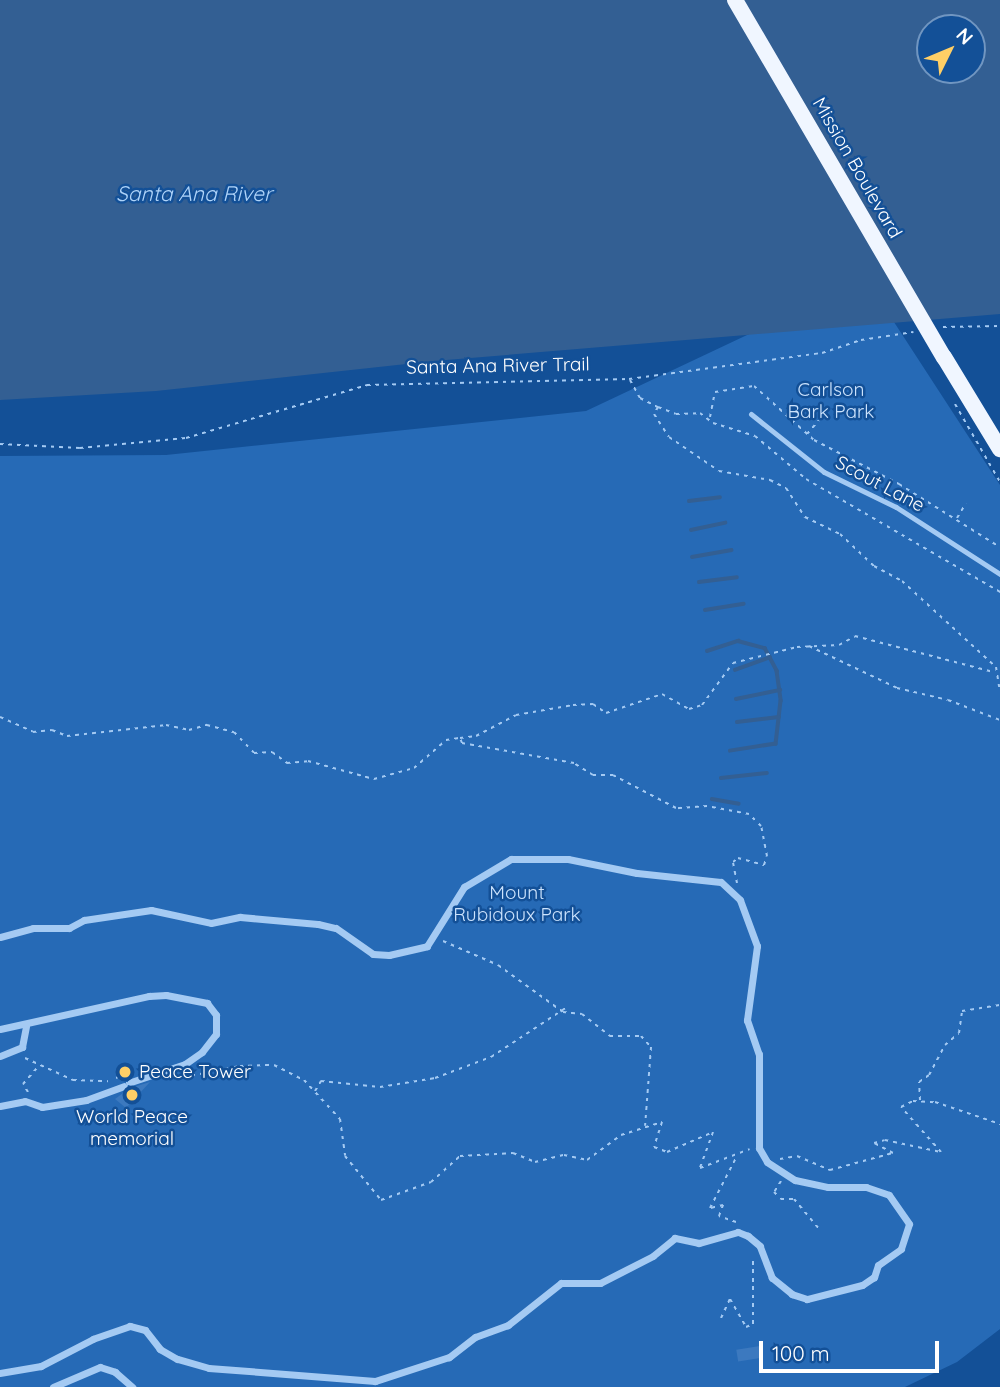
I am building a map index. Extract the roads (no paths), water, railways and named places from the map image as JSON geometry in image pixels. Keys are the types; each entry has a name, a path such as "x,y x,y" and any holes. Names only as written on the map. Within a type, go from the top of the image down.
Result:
{"main road":[{"name":"Mission Boulevard","path":"735,0 1000,449"}],"street":[{"path":"0,937 33,928 69,928 84,920 151,910 211,923 240,917 318,924 335,928 373,954 427,946 436,937 464,887 511,859 568,859 637,873 721,882 740,900 757,946 747,1020 759,1054 756,1124 761,1150 772,1165 786,1174 812,1184 866,1187 889,1195 904,1213 908,1236 862,1285 807,1298 782,1287 772,1278 760,1246 734,1233 699,1243 675,1238 653,1256 600,1283 561,1283 508,1325 475,1337 450,1357 375,1381 209,1368 160,1349 145,1330 130,1326 41,1366 0,1373"},
{"path":"0,1029 26,1026 57,1015 113,1007 149,996 166,995 207,1003 216,1015 216,1034 202,1052 185,1064 86,1100 42,1107 24,1101 0,1106"},
{"path":"0,1056 15,1052 22,1046 26,1026"},
{"path":"53,1387 100,1367 115,1372 132,1387"}],"lane":[{"name":"Scout Lane","path":"751,414 824,472 895,507 1000,574"}],"water":[{"name":"Santa Ana River","path":"0,0 1000,0 1000,314 434,361 156,391 0,400"}],"waterway":[{"path":"689,501 720,497"},
{"path":"691,530 725,523"},
{"path":"692,557 731,550"},
{"path":"699,582 737,577"},
{"path":"705,610 744,604"},
{"path":"707,651 738,641 765,648 777,671 781,701 776,744 731,751"},
{"path":"735,670 770,657"},
{"path":"736,699 780,690"},
{"path":"737,722 779,717"},
{"path":"721,778 767,773"},
{"path":"712,799 739,804"}],"place":[{"name":"Peace Tower","path":"125,1072"},
{"name":"World Peace memorial","path":"132,1095"}],"park label":[{"name":"Carlson Bark Park","path":"831,401"},
{"name":"Mount Rubidoux Park","path":"517,904"}]}
